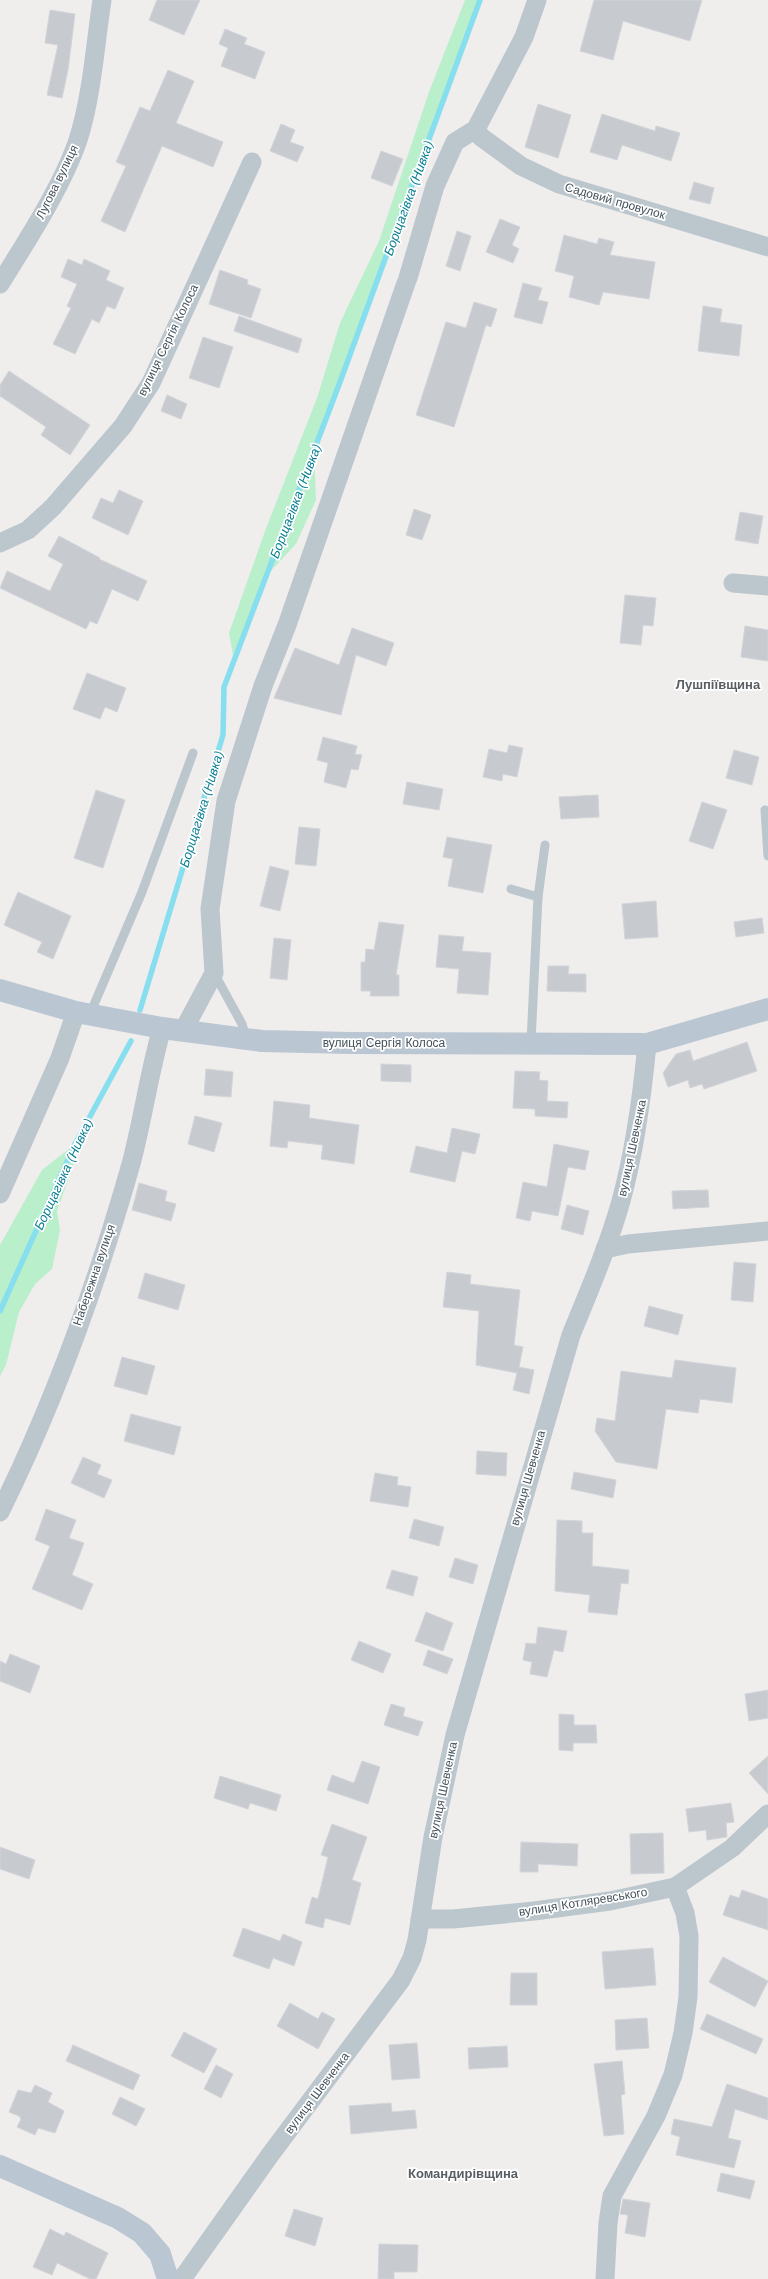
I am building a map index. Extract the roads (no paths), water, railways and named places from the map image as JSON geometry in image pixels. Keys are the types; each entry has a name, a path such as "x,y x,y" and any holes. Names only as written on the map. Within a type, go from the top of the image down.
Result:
{"street":[{"name":"Лугова вулиця","path":"0,284 47,204 78,140 89,89 102,0"},
{"path":"214,973 210,909 226,801 256,707 287,625 407,280 435,186 455,142 476,130 524,37 536,0"},
{"name":"Садовий провулок","path":"476,130 481,137 521,166 559,184 768,247"},
{"name":"вулиця Сергія Колоса","path":"0,543 28,530 53,507 124,426 151,384 252,162"},
{"path":"733,583 768,586"},
{"name":"Набережна вулиця","path":"0,1512 16,1480 53,1392 96,1276 173,1029 214,973"},
{"name":"вулиця Сергія Колоса","path":"0,990 83,1013 173,1029 262,1041 350,1044 531,1042 647,1044 768,1009"},
{"path":"0,1194 60,1058 83,1013"},
{"name":"вулиця Шевченка","path":"182,2279 270,2155 401,1980 412,1958 417,1940 433,1837 455,1735 571,1336 605,1249 621,1200 642,1102 647,1044"},
{"path":"605,1249 628,1244 768,1231"},
{"name":"вулиця Котляревського","path":"420,1919 453,1919 534,1911 610,1901 676,1886 732,1848 768,1814"},
{"path":"605,2279 608,2223 612,2196 615,2187 656,2116 673,2075 683,2033 688,1997 689,1936 685,1913 676,1886"},
{"path":"0,2166 118,2218 142,2233 160,2254 168,2279"}],"lane":[{"path":"83,1013 142,892 193,753"},
{"path":"765,810 768,856"},
{"path":"531,1042 538,897 545,845"},
{"path":"512,889 538,897"},
{"path":"214,973 242,1024 246,1038"}],"waterway":[{"name":"Борщагівка (Нивка)","path":"140,1010 223,735 224,687 340,382 480,0"},
{"name":"Борщагівка (Нивка)","path":"0,1311 75,1144 131,1041"}],"district":[{"name":"Лушпіївщина","path":"718,684"},
{"name":"Командирівщина","path":"463,2173"}]}
